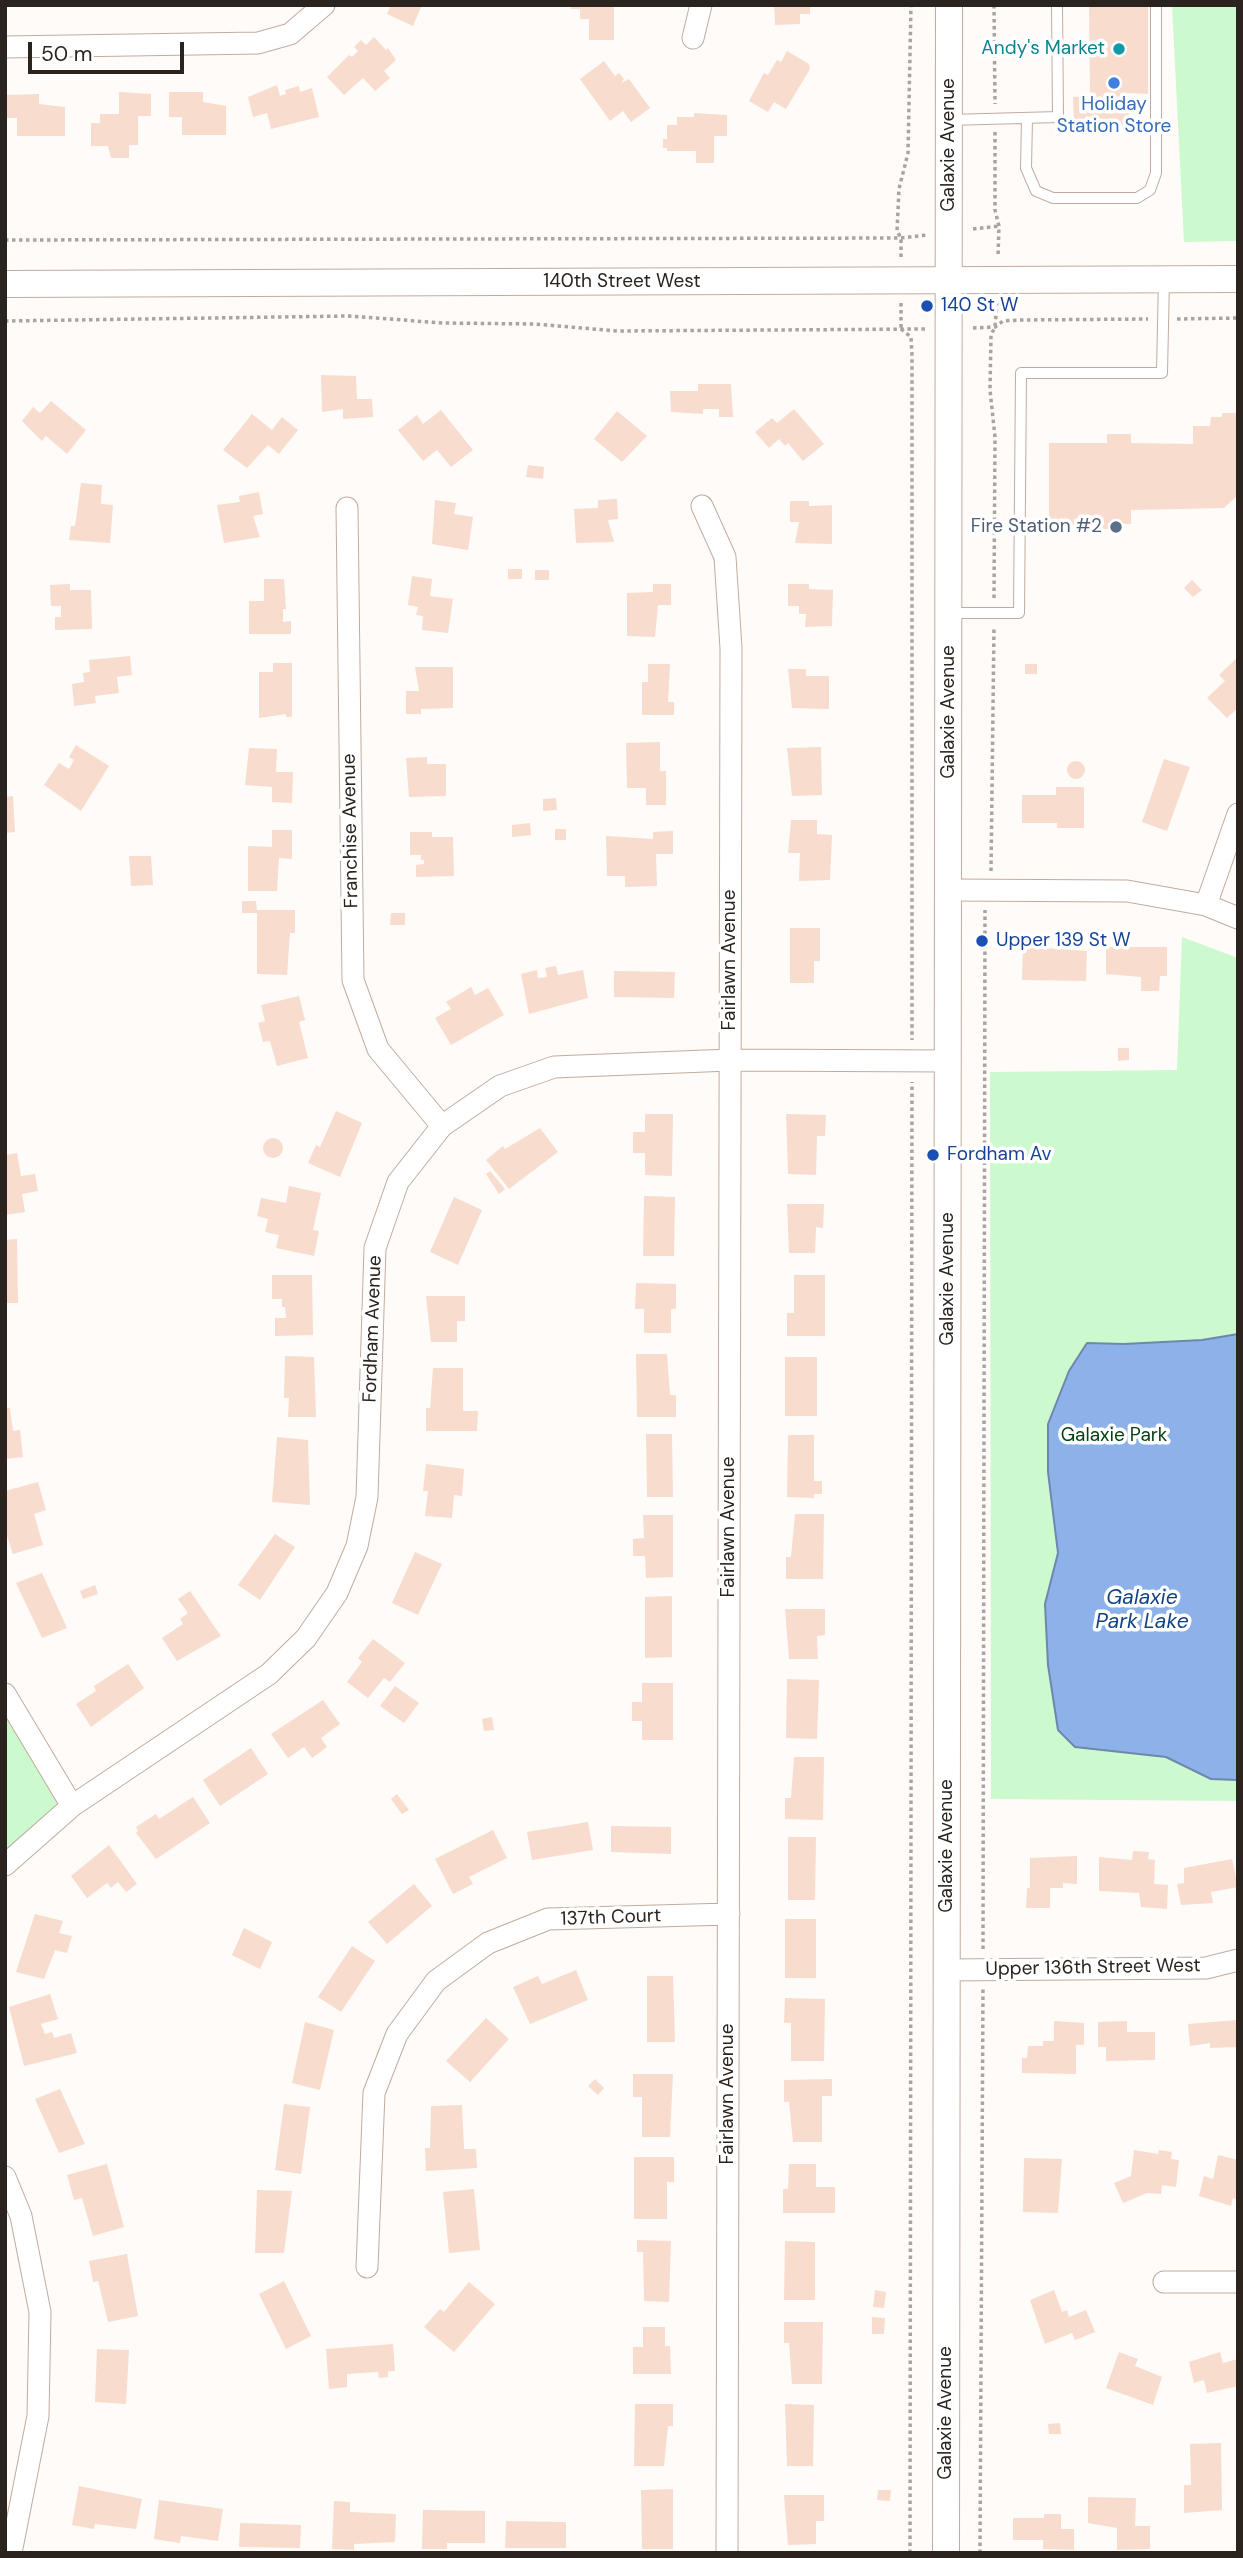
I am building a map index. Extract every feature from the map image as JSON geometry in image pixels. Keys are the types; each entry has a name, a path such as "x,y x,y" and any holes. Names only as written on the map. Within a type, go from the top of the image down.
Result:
{"street":[{"path":"5,47 258,43 290,34 324,5"},
{"path":"693,38 701,5"},
{"name":"Galaxie Avenue","path":"946,2553 949,5"},
{"name":"140th Street West","path":"5,284 1238,278"},
{"name":"Fairlawn Avenue","path":"702,506 725,557 731,648 727,2553"},
{"name":"Franchise Avenue","path":"347,509 353,980 378,1049 442,1126"},
{"path":"1206,905 1238,814"},
{"path":"949,890 1128,891 1206,905 1238,918"},
{"name":"Fordham Avenue","path":"5,1866 72,1806 269,1674 306,1638 337,1593 357,1546 368,1497 375,1248 398,1182 442,1126 500,1086 554,1067 730,1060 948,1061"},
{"path":"5,1694 72,1806"},
{"name":"137th Court","path":"367,2267 374,2093 397,2034 436,1981 488,1943 548,1919 729,1914"},
{"name":"Upper 136th Street West","path":"946,1970 1206,1968 1238,1960"},
{"path":"5,2177 20,2216 40,2312 38,2416 11,2553"},
{"path":"1164,2282 1238,2282"}],"lane":[{"path":"949,120 1058,117 1057,5"},
{"path":"1027,118 1026,168 1036,191 1053,198 1137,198 1150,190 1156,173 1156,5"},
{"path":"949,612 1019,612 1021,373 1162,373 1164,279"}],"path":[{"path":"5,240 901,238 897,231 898,199 908,153 911,5"},
{"path":"5,321 348,316 443,323 535,324 617,331 901,329 911,337 909,2553"},
{"path":"980,2553 987,890 993,861 995,437 990,390 991,335 1003,321 1238,318"}],"green space":[{"path":"1172,5 1238,5 1238,241 1184,242"},
{"name":"Galaxie Park","path":"1182,937 1238,958 1238,1801 991,1799 990,1072 1177,1070"},
{"path":"5,1694 72,1806 5,1865"}],"water":[{"name":"Galaxie Park Lake","path":"1238,1334 1238,1780 1211,1779 1166,1757 1075,1747 1058,1730 1048,1665 1045,1604 1058,1553 1048,1472 1048,1424 1069,1371 1087,1343 1202,1340"}],"building":[{"path":"391,5 422,5 413,26 387,14"},
{"path":"571,5 614,5 614,40 589,40 589,19 580,19 580,9 571,9"},
{"path":"774,5 810,5 810,14 800,14 800,24 775,25"},
{"name":"Andy's Market","path":"1089,5 1148,5 1148,94 1128,93 1130,125 1074,125 1073,97 1090,96"},
{"path":"374,37 386,50 388,48 396,60 384,71 390,78 375,91 363,78 344,95 327,77 349,55 352,57 358,51 354,47 361,40 366,45"},
{"path":"787,51 809,64 810,69 786,109 774,102 768,112 749,101 764,73 768,75 777,60 781,62"},
{"path":"604,61 615,76 619,73 624,79 621,83 629,79 650,108 631,122 623,111 610,121 580,79"},
{"path":"277,85 280,96 286,94 285,90 299,86 300,92 312,88 319,117 271,129 267,113 253,117 248,97"},
{"path":"119,92 151,94 151,116 138,116 138,145 129,145 129,158 111,158 108,146 91,146 91,123 100,123 100,114 119,114"},
{"path":"169,92 203,92 203,102 226,106 226,135 182,135 182,117 169,117"},
{"path":"39,94 39,104 65,107 65,136 17,136 17,118 7,118 7,95"},
{"path":"694,113 727,115 727,136 714,136 714,163 696,163 696,151 667,151 667,148 663,148 663,139 667,139 667,125 677,125 677,117 694,117"},
{"path":"321,375 356,376 357,399 372,399 373,417 343,419 343,409 322,412"},
{"path":"698,384 731,384 733,417 719,417 719,409 703,409 703,414 671,412 670,391 698,391"},
{"path":"51,401 86,430 67,454 46,436 42,441 22,421 33,407 40,413"},
{"path":"794,409 824,444 803,461 788,443 785,446 779,439 769,448 755,432 772,418 777,423"},
{"path":"441,410 473,450 451,467 437,450 423,461 398,430 417,415 423,424"},
{"path":"617,411 647,436 622,462 594,439"},
{"path":"1222,413 1238,413 1238,495 1224,508 1131,510 1131,524 1108,523 1108,529 1049,529 1049,443 1107,443 1107,434 1131,434 1131,443 1193,444 1193,426 1210,426 1211,417 1222,417"},
{"path":"252,414 272,430 282,417 298,430 279,454 268,445 247,468 223,450"},
{"path":"528,465 544,467 543,479 526,477"},
{"path":"81,483 102,485 101,504 113,505 110,543 69,540 71,526 75,526"},
{"path":"259,492 263,514 253,516 260,537 224,543 217,505 240,502 239,496"},
{"path":"617,499 618,519 608,520 614,542 576,543 574,509 598,508 598,500"},
{"path":"435,500 456,503 454,514 473,517 468,550 432,544"},
{"path":"790,501 809,501 809,506 832,505 832,544 795,543 799,522 790,522"},
{"path":"508,569 522,569 522,579 508,579"},
{"path":"535,570 549,570 549,580 535,580"},
{"path":"412,576 432,579 430,596 453,599 448,633 422,630 423,616 416,615 418,607 408,605"},
{"path":"264,579 284,579 286,609 283,609 283,622 291,621 291,634 249,634 249,601 264,601"},
{"path":"1192,580 1202,590 1193,597 1184,588"},
{"path":"70,584 70,590 91,590 92,629 55,630 55,617 61,617 61,606 51,606 50,585"},
{"path":"653,584 671,584 671,605 658,605 655,637 627,636 627,593 653,592"},
{"path":"788,584 809,584 809,589 833,590 832,626 805,627 806,614 799,614 799,606 788,606"},
{"path":"130,656 132,675 117,677 119,693 95,696 96,703 74,706 72,684 84,682 83,673 90,672 89,660"},
{"path":"1238,657 1238,708 1227,718 1207,698 1225,681 1219,675"},
{"path":"273,663 292,663 292,717 286,717 286,714 259,718 259,672 273,672"},
{"path":"648,664 670,664 668,702 674,702 674,715 642,715 642,682 648,682"},
{"path":"1025,664 1037,664 1037,674 1025,674"},
{"path":"415,667 453,667 453,708 421,709 421,714 406,714 406,691 419,691"},
{"path":"788,669 806,669 806,676 829,676 829,709 792,708"},
{"path":"660,742 660,771 666,771 666,805 646,805 646,788 627,788 626,743"},
{"path":"76,745 109,766 81,811 44,785 59,763 69,769 74,760 69,757"},
{"path":"821,747 822,795 792,796 787,748"},
{"path":"249,748 277,749 276,772 293,772 292,803 272,802 272,787 245,785"},
{"path":"427,757 427,764 446,764 446,796 409,797 406,758"},
{"path":"1164,759 1190,767 1167,831 1142,822"},
{"path":"1076,761 1082,764 1085,770 1082,776 1076,779 1070,776 1067,770 1070,764"},
{"path":"1056,787 1084,787 1084,828 1057,828 1057,823 1022,823 1022,795 1056,795"},
{"path":"13,796 15,832 5,833 5,797"},
{"path":"556,798 557,810 543,811 543,799"},
{"path":"791,820 817,820 817,834 832,835 830,880 799,881 800,853 788,853"},
{"path":"530,823 531,835 512,837 512,825"},
{"path":"555,829 566,829 566,840 555,840"},
{"path":"272,830 292,830 292,859 279,858 277,891 248,891 248,846 272,847"},
{"path":"673,831 673,854 656,854 657,886 625,887 625,876 607,876 606,836 653,839 653,832"},
{"path":"410,832 432,832 432,837 453,837 454,876 416,877 416,865 424,864 424,860 421,860 421,855 410,855"},
{"path":"129,856 151,856 153,885 131,886"},
{"path":"242,901 256,901 257,910 295,910 295,933 290,933 287,975 257,974 257,913 242,913"},
{"path":"391,913 405,913 405,925 390,925"},
{"path":"790,928 820,928 820,961 814,961 814,983 790,983"},
{"path":"1023,942 1046,942 1046,948 1087,951 1086,981 1022,980"},
{"path":"1106,947 1167,947 1167,976 1160,976 1159,991 1141,991 1141,977 1106,974"},
{"path":"556,966 558,975 583,970 588,998 529,1014 521,974 537,970 538,978 547,977 545,968"},
{"path":"614,971 675,972 674,998 614,997"},
{"path":"471,987 475,995 488,988 504,1015 451,1045 435,1018 451,1009 446,1002"},
{"path":"299,996 305,1020 299,1022 308,1058 277,1066 270,1041 263,1042 258,1023 265,1021 261,1005"},
{"path":"1118,1048 1129,1048 1129,1060 1118,1061"},
{"path":"336,1111 362,1123 340,1177 308,1163 316,1145 320,1147"},
{"path":"645,1114 673,1114 672,1176 645,1175 645,1153 633,1153 633,1132 645,1132"},
{"path":"786,1114 826,1115 825,1136 817,1136 816,1175 788,1174"},
{"path":"540,1128 558,1152 509,1189 486,1160 503,1146 505,1149"},
{"path":"269,1138 277,1138 283,1148 277,1158 269,1158 263,1152 263,1144"},
{"path":"17,1153 21,1176 35,1174 38,1191 22,1194 25,1212 5,1215 5,1155"},
{"path":"490,1171 505,1189 499,1194 486,1174"},
{"path":"289,1186 321,1193 313,1230 319,1231 314,1256 276,1248 279,1235 265,1232 268,1219 257,1216 261,1198 286,1203"},
{"path":"644,1196 675,1197 674,1256 643,1256"},
{"path":"454,1197 482,1210 458,1265 430,1252"},
{"path":"787,1204 824,1204 823,1228 816,1227 815,1253 789,1253"},
{"path":"17,1239 18,1303 5,1303 5,1240"},
{"path":"272,1275 312,1275 313,1335 275,1336 275,1318 286,1318 282,1299 272,1299"},
{"path":"794,1275 825,1275 825,1336 787,1336 787,1313 794,1313"},
{"path":"636,1283 676,1284 676,1309 671,1309 671,1333 644,1333 644,1309 635,1309"},
{"path":"426,1296 465,1296 465,1321 457,1321 457,1342 431,1342"},
{"path":"636,1354 667,1354 670,1395 676,1395 676,1417 637,1417"},
{"path":"285,1356 314,1357 316,1417 288,1417 289,1398 284,1398"},
{"path":"785,1357 817,1357 817,1416 785,1416"},
{"path":"433,1368 463,1368 463,1411 478,1411 477,1431 426,1431 426,1408 430,1408"},
{"path":"5,1408 10,1408 13,1431 20,1430 23,1457 5,1459"},
{"path":"646,1434 672,1434 673,1497 647,1497"},
{"path":"788,1435 814,1435 814,1481 822,1481 822,1494 814,1494 814,1498 787,1497"},
{"path":"277,1437 308,1440 310,1505 272,1502"},
{"path":"426,1464 464,1469 462,1496 454,1495 452,1518 425,1516 428,1491 423,1491"},
{"path":"38,1482 46,1510 34,1514 43,1545 13,1554 5,1530 5,1491"},
{"path":"795,1514 824,1514 823,1579 786,1579 786,1557 791,1557"},
{"path":"643,1515 673,1515 673,1577 646,1578 645,1556 633,1556 633,1539 644,1538"},
{"path":"275,1534 295,1547 260,1600 238,1585"},
{"path":"415,1552 442,1564 418,1615 392,1603"},
{"path":"42,1573 67,1628 42,1638 16,1583"},
{"path":"95,1585 98,1594 83,1599 80,1591"},
{"path":"190,1591 221,1636 177,1661 162,1638 183,1624 180,1619 188,1613 178,1599"},
{"path":"672,1596 672,1657 645,1658 645,1597"},
{"path":"785,1609 825,1609 825,1635 817,1636 818,1659 789,1659"},
{"path":"373,1639 405,1663 390,1682 384,1678 368,1698 347,1682 362,1662 358,1658"},
{"path":"128,1664 144,1688 91,1727 76,1704 96,1691 94,1686"},
{"path":"787,1679 819,1680 817,1739 786,1738"},
{"path":"642,1683 673,1683 673,1740 642,1740 642,1721 632,1721 632,1702 642,1702"},
{"path":"395,1686 419,1703 404,1723 380,1706"},
{"path":"323,1700 340,1724 321,1738 327,1747 312,1758 304,1747 288,1758 271,1734"},
{"path":"492,1717 494,1730 484,1731 482,1719"},
{"path":"251,1748 268,1774 220,1806 203,1780"},
{"path":"794,1757 824,1757 823,1820 785,1819 785,1798 791,1798"},
{"path":"397,1794 409,1810 402,1814 391,1799"},
{"path":"193,1797 210,1823 156,1859 136,1833 136,1827 156,1814 159,1819"},
{"path":"588,1822 593,1850 532,1860 527,1832"},
{"path":"611,1826 671,1827 671,1854 611,1852"},
{"path":"493,1830 507,1858 469,1877 473,1884 453,1894 435,1859"},
{"path":"788,1837 816,1837 815,1900 788,1900"},
{"path":"109,1845 137,1884 126,1892 118,1882 111,1888 107,1883 87,1898 71,1876"},
{"path":"1133,1851 1149,1852 1148,1859 1155,1860 1154,1884 1168,1885 1167,1909 1141,1907 1139,1893 1099,1891 1099,1857 1132,1860"},
{"path":"1077,1856 1077,1884 1063,1883 1063,1888 1050,1888 1050,1908 1026,1908 1027,1888 1030,1888 1030,1858"},
{"path":"1232,1859 1238,1887 1211,1892 1213,1903 1181,1905 1177,1884 1184,1883 1184,1868"},
{"path":"414,1884 432,1906 387,1944 368,1922"},
{"path":"35,1914 63,1921 59,1933 72,1936 67,1953 55,1950 44,1979 16,1972"},
{"path":"785,1919 816,1919 816,1978 785,1978"},
{"path":"244,1928 272,1942 260,1969 232,1955"},
{"path":"352,1946 375,1961 341,2012 318,1997"},
{"path":"576,1970 588,2000 530,2024 513,1987 538,1976 542,1984"},
{"path":"647,1976 673,1976 675,2042 647,2042"},
{"path":"50,1994 58,2019 41,2024 45,2034 52,2032 54,2038 71,2033 77,2053 24,2066 9,2007"},
{"path":"785,1998 825,1999 824,2061 791,2061 791,2023 784,2023"},
{"path":"486,2018 509,2039 470,2082 446,2061"},
{"path":"1238,2020 1238,2047 1210,2048 1210,2043 1190,2046 1188,2024"},
{"path":"1054,2021 1084,2023 1084,2045 1076,2045 1076,2074 1022,2073 1022,2058 1027,2058 1028,2046 1043,2046 1043,2041 1054,2041"},
{"path":"1127,2021 1127,2032 1155,2032 1155,2060 1106,2061 1106,2047 1098,2047 1098,2022"},
{"path":"305,2022 334,2030 320,2090 292,2083"},
{"path":"633,2074 673,2074 670,2137 642,2137 642,2097 633,2097"},
{"path":"595,2079 604,2088 598,2095 588,2086"},
{"path":"832,2079 832,2096 822,2096 822,2142 793,2142 789,2102 784,2102 784,2080"},
{"path":"60,2089 85,2144 59,2153 35,2099"},
{"path":"284,2104 310,2107 301,2174 275,2170"},
{"path":"462,2105 464,2149 476,2149 477,2168 426,2171 425,2148 430,2148 431,2106"},
{"path":"1134,2150 1158,2154 1159,2150 1172,2152 1171,2159 1179,2160 1176,2187 1162,2185 1161,2194 1147,2193 1123,2203 1114,2183 1131,2176"},
{"path":"1218,2155 1238,2160 1238,2200 1233,2198 1231,2206 1199,2196 1204,2176 1213,2179"},
{"path":"634,2157 674,2157 674,2182 667,2182 667,2219 634,2219"},
{"path":"1024,2158 1062,2159 1058,2213 1023,2212"},
{"path":"107,2164 124,2227 93,2236 82,2198 74,2200 67,2175"},
{"path":"789,2164 816,2164 816,2187 835,2187 835,2213 783,2213 783,2189 788,2189"},
{"path":"474,2189 480,2250 449,2253 443,2192"},
{"path":"257,2190 292,2191 284,2253 255,2253"},
{"path":"637,2240 671,2241 669,2302 644,2301 643,2252 637,2252"},
{"path":"785,2241 815,2242 815,2300 784,2300"},
{"path":"127,2254 138,2316 108,2322 98,2281 93,2282 89,2261"},
{"path":"284,2281 311,2336 286,2349 259,2294"},
{"path":"469,2282 495,2304 454,2352 424,2327 440,2309 444,2312"},
{"path":"875,2290 886,2292 884,2308 873,2307"},
{"path":"1054,2290 1062,2312 1067,2310 1069,2317 1086,2310 1095,2332 1075,2340 1072,2333 1045,2344 1030,2300"},
{"path":"872,2317 885,2318 884,2334 872,2334"},
{"path":"784,2322 823,2322 822,2384 792,2384 789,2343 784,2343"},
{"path":"643,2327 665,2327 665,2346 670,2346 671,2374 633,2374 633,2347 643,2347"},
{"path":"393,2344 395,2371 388,2371 388,2377 379,2378 378,2372 347,2374 347,2387 329,2389 326,2349"},
{"path":"97,2349 129,2350 126,2404 95,2402"},
{"path":"1119,2352 1138,2359 1135,2366 1162,2377 1153,2405 1106,2388"},
{"path":"1220,2352 1223,2363 1238,2359 1238,2386 1207,2393 1204,2380 1194,2383 1189,2362"},
{"path":"635,2404 673,2404 673,2426 668,2426 664,2466 634,2466"},
{"path":"785,2404 814,2405 813,2466 787,2466"},
{"path":"1060,2423 1061,2434 1049,2434 1048,2424"},
{"path":"1221,2443 1222,2510 1184,2513 1184,2485 1191,2485 1190,2444"},
{"path":"79,2486 142,2499 136,2529 95,2524 94,2529 72,2525"},
{"path":"673,2489 673,2549 642,2549 641,2490"},
{"path":"878,2490 891,2490 890,2501 877,2500"},
{"path":"784,2495 824,2495 824,2521 816,2521 816,2544 788,2545"},
{"path":"1088,2497 1136,2498 1135,2526 1150,2526 1150,2549 1117,2550 1117,2528 1088,2523"},
{"path":"159,2500 223,2509 218,2541 181,2536 180,2543 154,2539"},
{"path":"334,2501 350,2502 350,2512 396,2514 395,2542 354,2544 354,2550 332,2549"},
{"path":"423,2510 485,2511 485,2543 447,2543 447,2549 422,2549"},
{"path":"1044,2514 1061,2514 1061,2529 1074,2529 1074,2550 1043,2549 1043,2540 1013,2540 1013,2518 1044,2518"},
{"path":"506,2521 566,2522 566,2548 505,2548"},
{"path":"240,2523 301,2525 300,2548 239,2547"}],"place":[{"name":"Andy's Market","path":"1119,49"},
{"name":"Holiday Station Store","path":"1114,83"},
{"name":"140 St W","path":"927,306"},
{"name":"Fire Station #2","path":"1116,527"},
{"name":"Upper 139 St W","path":"982,941"},
{"name":"Fordham Av","path":"933,1155"}]}
